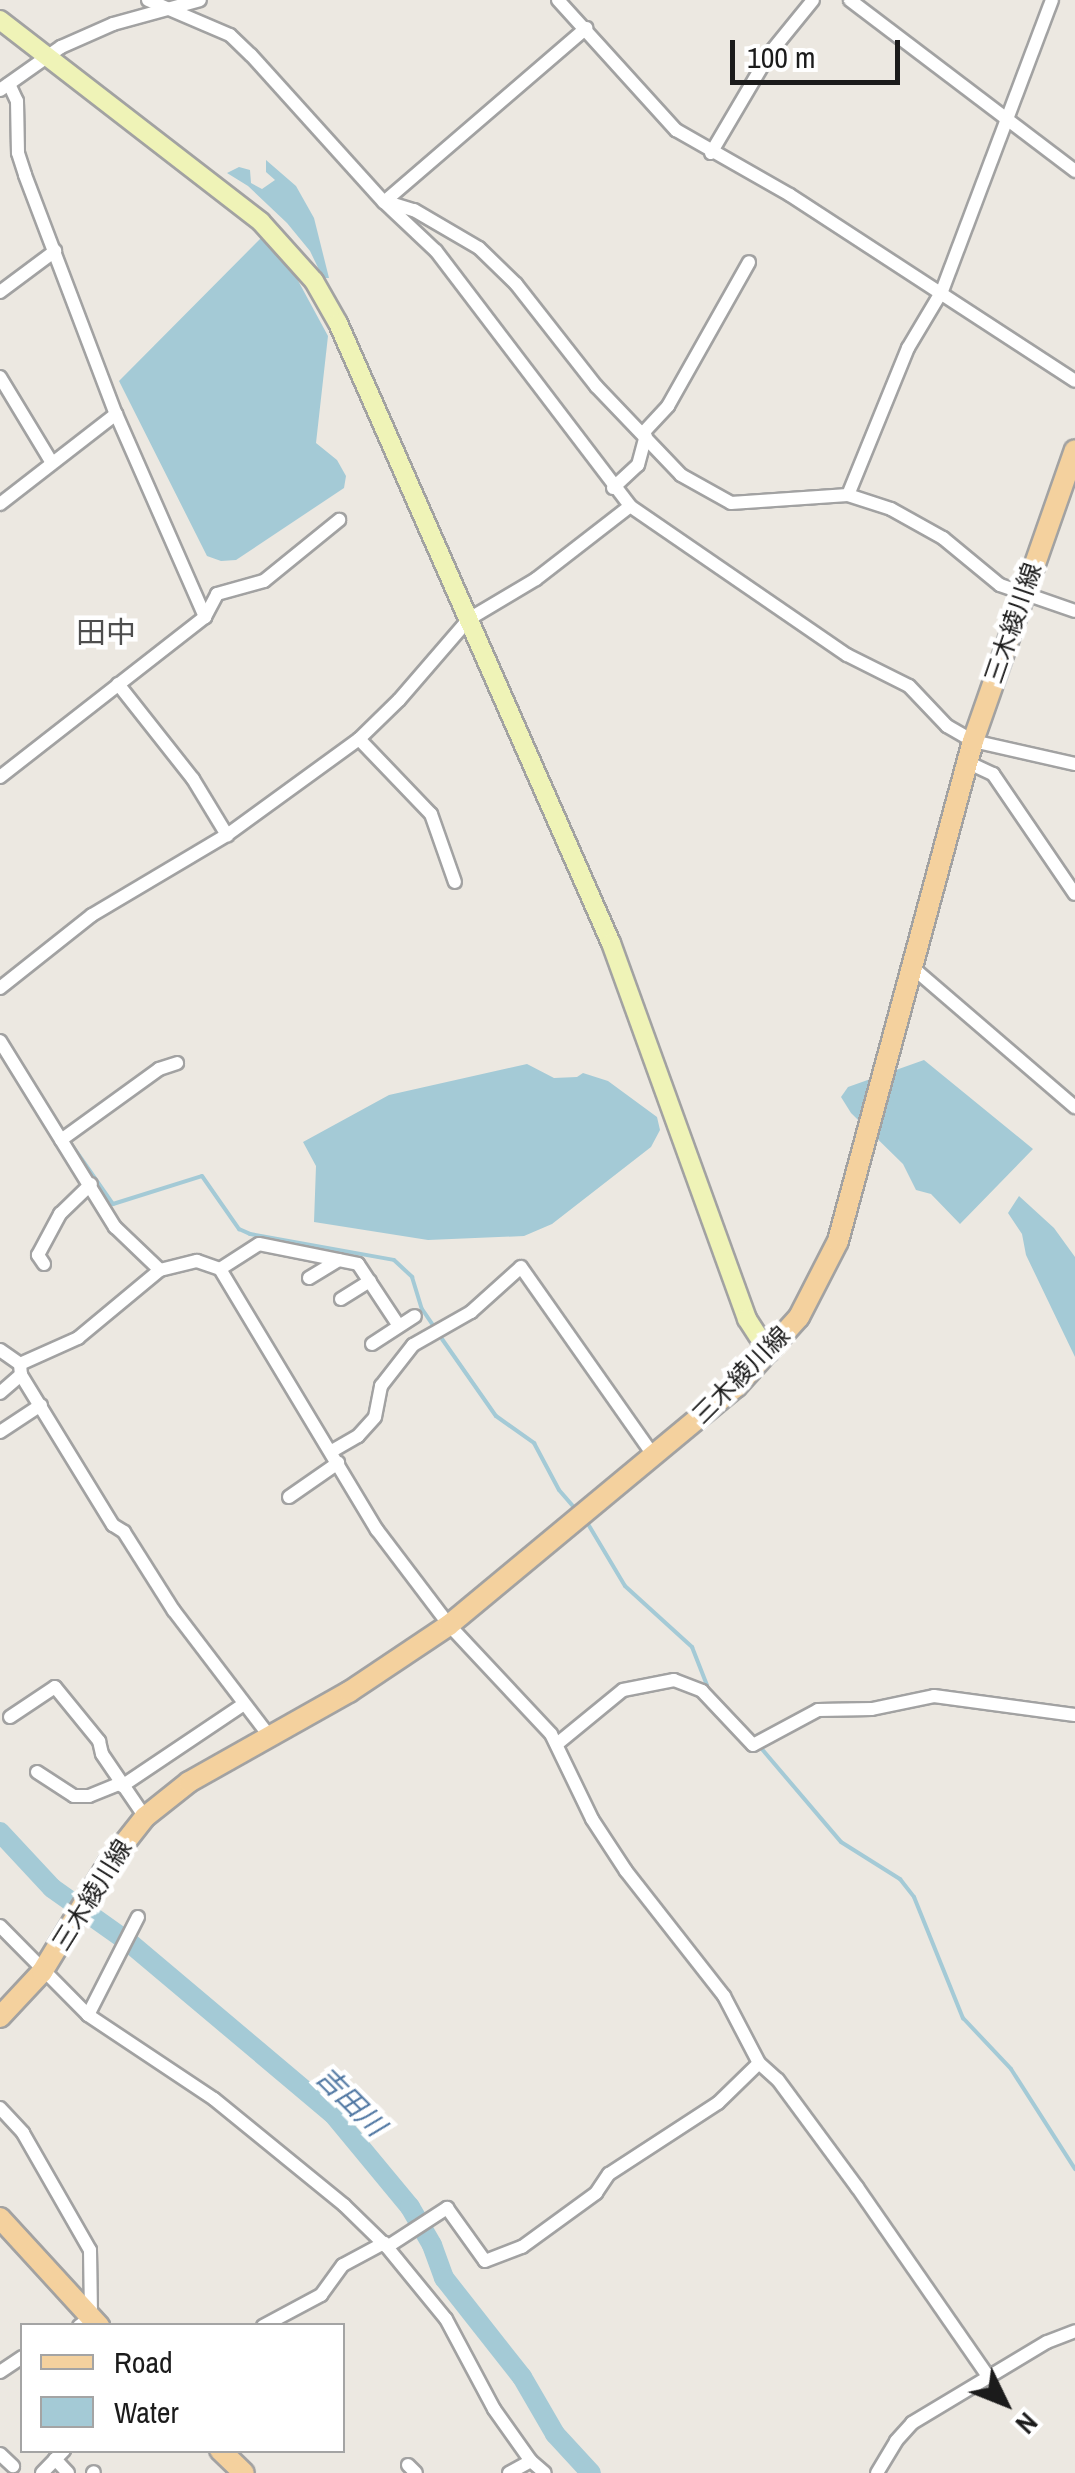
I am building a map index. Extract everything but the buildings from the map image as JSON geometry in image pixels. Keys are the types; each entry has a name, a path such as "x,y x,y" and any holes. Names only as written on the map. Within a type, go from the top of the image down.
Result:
{"main road":[{"name":"三木綾川線","path":"0,2018 42,1972 145,1817 189,1782 348,1692 449,1625 654,1456 769,1353 820,1280 838,1241 973,740 1075,450"},
{"path":"0,2218 90,2323"},
{"path":"223,2453 244,2473"}],"street":[{"path":"148,0 230,35 384,202 436,251 630,506 847,655 909,686 947,726 973,740 1075,764"},
{"path":"200,0 113,24 50,55 4,87 17,101 18,153 116,414 205,617"},
{"path":"558,0 676,130 790,195 1075,381"},
{"path":"711,153 770,53 812,0"},
{"path":"850,0 1075,172"},
{"path":"848,496 908,348 942,291 1052,0"},
{"path":"0,20 262,222 314,281 338,324 611,943 747,1319 769,1353"},
{"path":"384,202 586,28"},
{"path":"384,202 414,210 479,248 516,284 596,386 680,475 731,504 848,496 915,520 1000,585 1075,611"},
{"path":"0,292 55,251"},
{"path":"613,488 638,465 645,435 668,406 749,262"},
{"path":"0,378 52,463"},
{"path":"0,504 116,414"},
{"path":"0,988 92,916 227,835 359,739 400,700 469,618 536,579 630,506"},
{"path":"0,777 205,617 217,594 264,580 339,520"},
{"path":"118,684 193,779 227,835"},
{"path":"359,739 431,814 455,882"},
{"path":"967,762 993,774 1075,894"},
{"path":"912,967 1075,1106"},
{"path":"0,1041 124,1238 160,1270"},
{"path":"61,1140 159,1070 177,1063"},
{"path":"44,1264 38,1254 60,1214 91,1184"},
{"path":"220,1269 260,1244 358,1264 399,1326"},
{"path":"310,1278 339,1260"},
{"path":"0,1393 21,1369 78,1338 160,1270 197,1261 220,1269 378,1530 449,1625 532,1710 557,1744 592,1819 626,1871 724,1996 760,2062 778,2080 857,2188 988,2376"},
{"path":"290,1497 376,1418 381,1386 413,1345 471,1312 521,1267 654,1456"},
{"path":"341,1299 370,1281"},
{"path":"372,1344 415,1316"},
{"path":"0,1350 21,1369 113,1525 124,1532 174,1612 270,1737"},
{"path":"0,1432 41,1406"},
{"path":"557,1744 623,1690 674,1680 702,1691 753,1745 818,1710 872,1709 934,1696 1075,1715"},
{"path":"10,1717 55,1687 99,1741 121,1784 145,1817"},
{"path":"37,1772 74,1796 89,1796 121,1784 244,1704"},
{"path":"88,2016 136,1922"},
{"path":"0,1926 88,2016 214,2098 344,2205 386,2245 446,2319 494,2409 531,2462 545,2473"},
{"path":"270,2323 321,2295 343,2264 403,2237 447,2208 485,2261 500,2258 554,2226 596,2193 609,2174 718,2103 760,2062"},
{"path":"0,2109 23,2133 90,2250 90,2323"},
{"path":"877,2473 904,2431 988,2376 1075,2331"},
{"path":"0,2454 14,2466"},
{"path":"42,2473 60,2455 68,2473"},
{"path":"511,2472 531,2462"}],"water":[{"path":"266,160 296,186 314,218 329,278 323,278 310,251 287,223 248,186 227,173 239,167 250,170 251,183 262,189 275,180 266,172"},
{"path":"262,237 295,275 328,336 316,443 337,460 346,476 344,488 236,560 221,561 207,556 119,381"},
{"path":"924,1060 1033,1149 960,1224 931,1194 916,1190 903,1164 851,1113 841,1097 848,1087"},
{"path":"527,1064 554,1078 583,1073 608,1081 657,1117 660,1130 651,1147 552,1224 524,1236 428,1240 314,1222 316,1166 303,1142 389,1095"},
{"path":"1019,1196 1054,1228 1075,1257 1075,1357 1026,1255 1022,1234 1008,1213"}],"waterway":[{"path":"69,1141 113,1204 202,1176 239,1229 250,1234 394,1260 412,1277 422,1309 434,1327"},
{"path":"442,1339 496,1416 534,1443 559,1490 574,1507"},
{"path":"588,1524 625,1586 692,1647 707,1685"},
{"path":"761,1748 841,1842 900,1879 914,1897 963,2018 1011,2069 1075,2169"},
{"name":"吉田川","path":"0,1832 52,1888 131,1944 333,2114 410,2207 432,2245 444,2278 522,2377 555,2434 591,2473"}],"district":[{"name":"田中","path":"106,632"}]}
